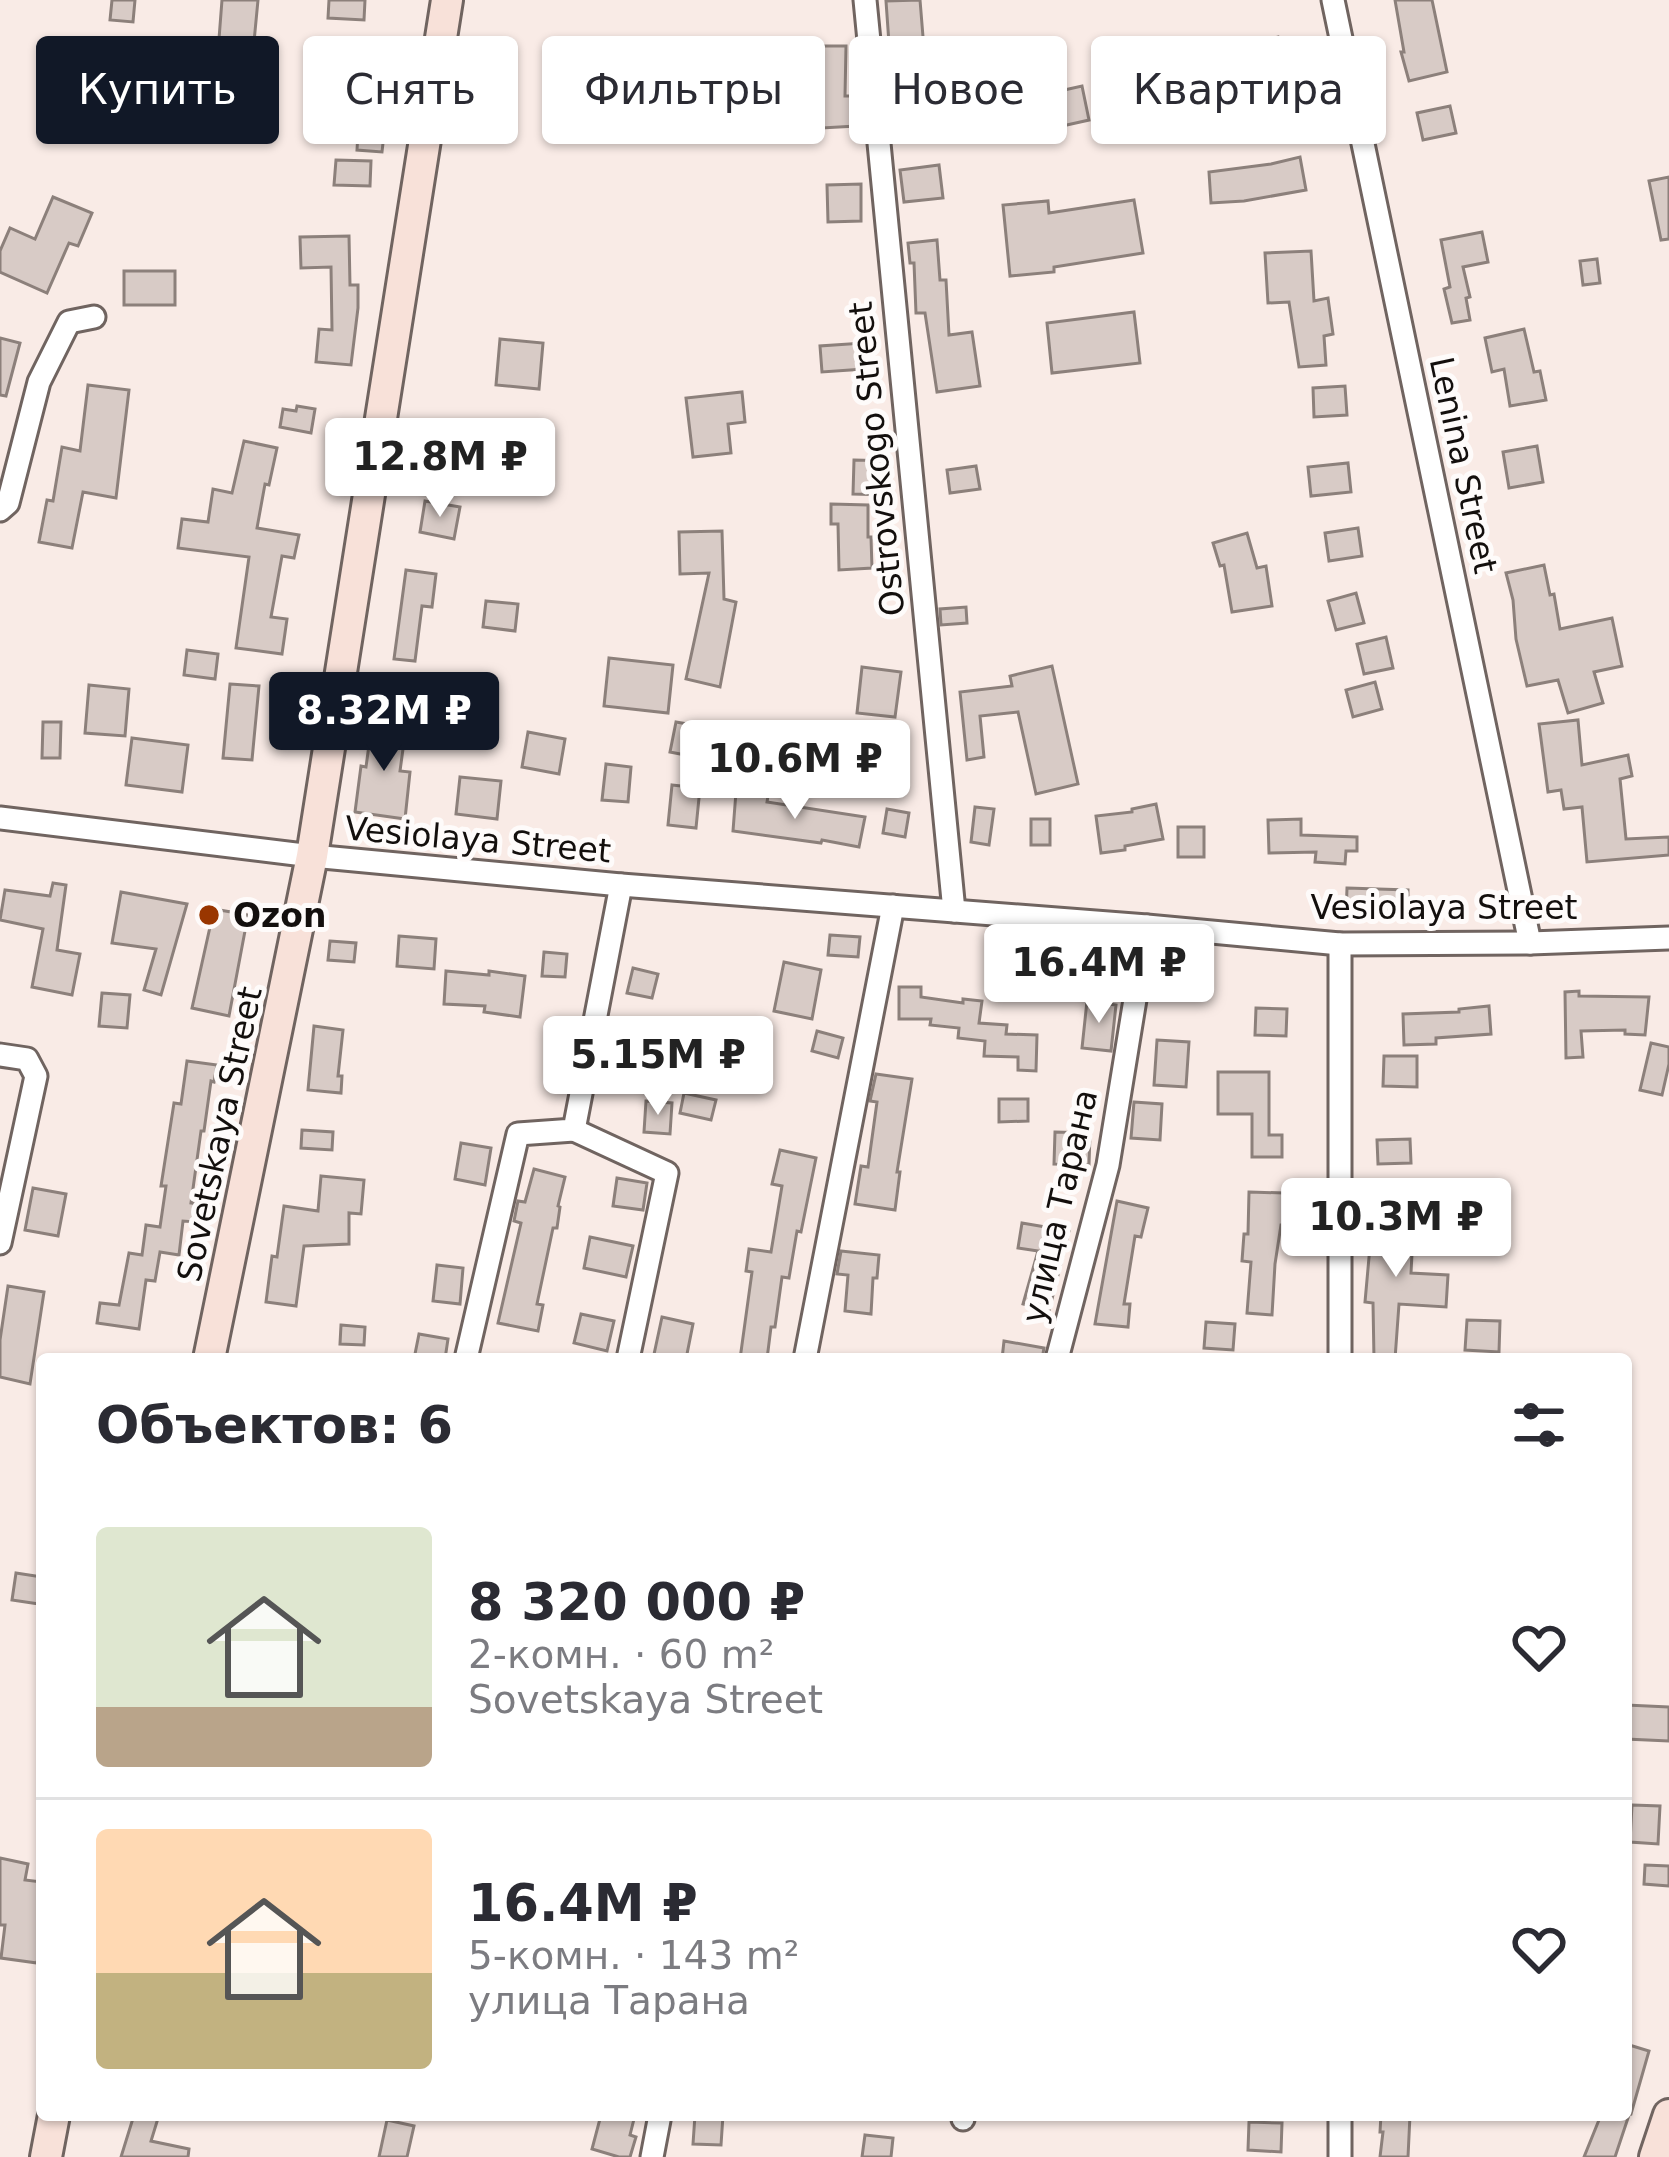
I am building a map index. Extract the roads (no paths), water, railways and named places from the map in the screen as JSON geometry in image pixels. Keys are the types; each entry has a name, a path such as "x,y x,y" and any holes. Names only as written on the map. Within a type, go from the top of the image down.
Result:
{"main road":[{"name":"Sovetskaya Street","path":"210,1353 312,856 447,0"},
{"path":"1655,2157 1669,2115"},
{"path":"46,2157 53,2121"}],"street":[{"name":"Ostrovskogo Street","path":"865,0 954,911"},
{"name":"Lenina Street","path":"1333,0 1530,943"},
{"path":"0,510 8,503 39,382 69,322 94,317"},
{"name":"Vesiolaya Street","path":"0,818 312,856 1340,944 1669,938"},
{"path":"574,1130 621,885"},
{"path":"806,1353 893,906"},
{"name":"улица Тарана","path":"1060,1353 1108,1165 1147,926"},
{"path":"1340,944 1340,1353"},
{"path":"0,1055 27,1059 36,1076 0,1244"},
{"path":"467,1353 518,1134 574,1130 667,1173 629,1353"},
{"path":"652,2157 659,2121"},
{"path":"1340,2121 1340,2157"}],"place":[{"name":"Ozon","path":"209,915"}]}
